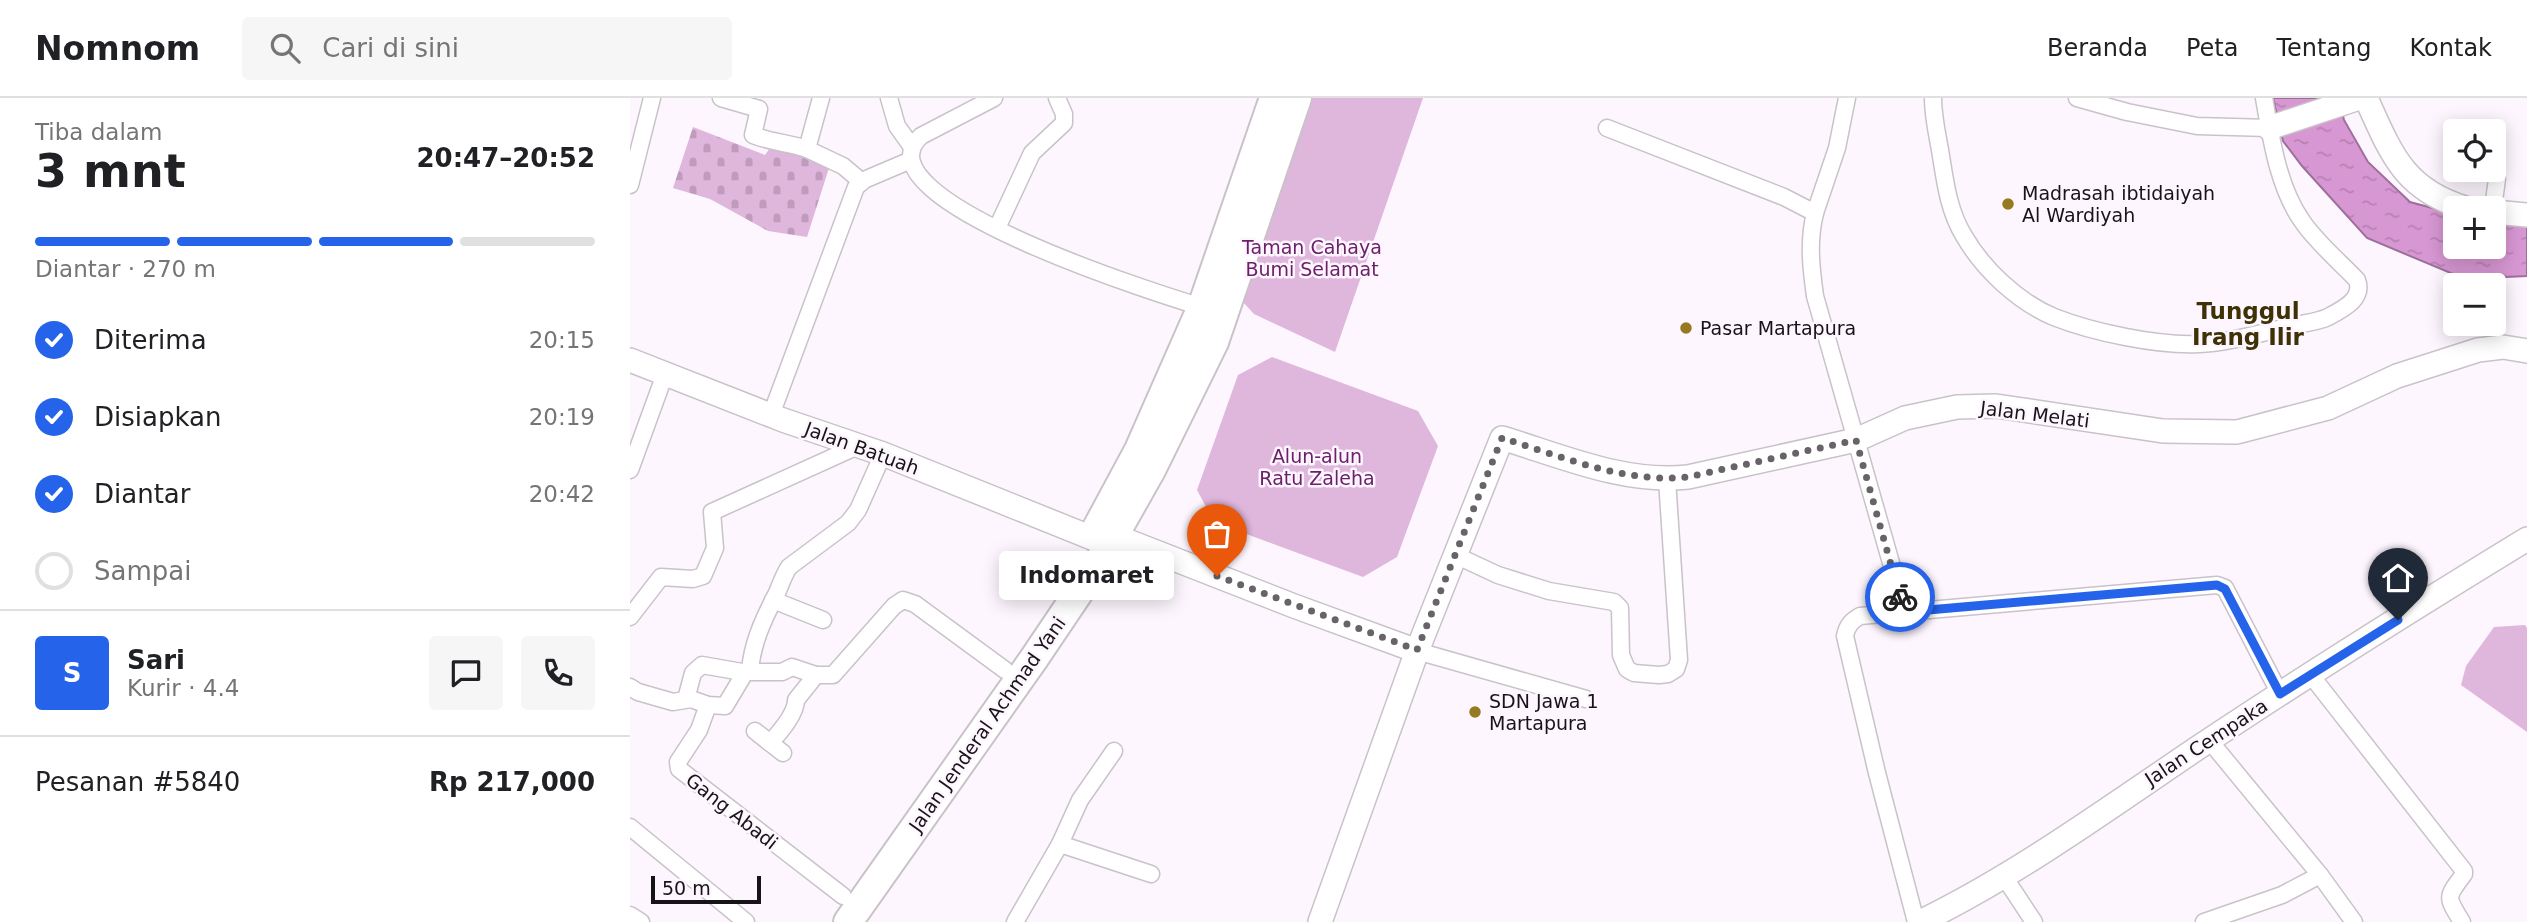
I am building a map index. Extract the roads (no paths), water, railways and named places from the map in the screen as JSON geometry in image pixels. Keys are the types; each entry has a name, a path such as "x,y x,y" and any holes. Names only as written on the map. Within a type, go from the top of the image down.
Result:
{"highway":[{"name":"Jalan Jenderal Achmad Yani","path":"854,897 1005,670 1151,470 1205,365 1214,310 1274,98"},
{"name":"Jalan Jenderal Achmad Yani","path":"1214,310 1297,98"},
{"name":"Jalan Jenderal Achmad Yani","path":"826,922 854,897 1033,660 1103,537"}],"street":[{"path":"721,98 759,109 753,135 807,149 844,166 862,181"},
{"path":"807,149 821,98"},
{"path":"889,98 897,126 912,153 918,175 933,192 1044,251 1214,310"},
{"path":"771,415 856,187 912,153 921,136 994,98"},
{"path":"997,228 1032,153 1064,123 1064,114 1058,98"},
{"path":"1847,98 1837,148 1810,235 1810,264 1815,296 1905,612"},
{"path":"1933,98 1933,113 1948,196 1955,219 1969,245 2006,286 2053,317 2094,329 2155,341 2200,344 2326,318 2357,297 2360,288 2357,280 2301,220 2287,193 2274,126 2264,98"},
{"path":"2077,98 2127,112 2197,126 2274,126 2357,100 2409,176 2429,194 2443,199"},
{"path":"630,185 648,99"},
{"path":"1607,128 1784,197 1815,213"},
{"path":"2506,212 2527,215"},
{"name":"Jalan Melati","path":"1455,555 1502,438 1630,475 1667,479 1688,477 1856,440 1905,418 1957,407 1996,406 2163,431 2237,432 2328,408 2398,376 2478,350 2503,347 2527,351"},
{"name":"Jalan Batuah","path":"630,360 771,415 860,445 1103,537 1417,650"},
{"path":"630,470 665,374"},
{"path":"630,617 662,577 699,579 706,572 715,548 706,516 860,445"},
{"path":"630,687 673,702 686,699 708,705 728,704 748,671 766,610 789,567 849,523 858,510 883,454"},
{"path":"1320,922 1417,650 1455,555 1498,575 1549,591 1614,602 1620,608 1621,655 1628,669 1634,673 1668,674 1676,669 1679,660 1667,479"},
{"name":"Jalan Cempaka","path":"1918,922 1950,908 2003,875 2310,674 2527,539"},
{"path":"1918,922 1877,773 1845,636 1847,627 1853,620 1860,616 2217,585 2225,589 2280,694"},
{"path":"773,600 823,620"},
{"path":"686,699 693,673 702,665 782,672 793,667 816,675 833,675 894,606 904,600 915,604 1005,670"},
{"path":"1417,650 1586,699"},
{"path":"2310,674 2464,871 2449,896 2462,922"},
{"path":"755,731 777,748 782,729 796,705 796,700 816,675"},
{"name":"Gang Abadi","path":"708,705 699,730 678,762 679,769 854,897"},
{"path":"2209,740 2320,875 2354,922"},
{"path":"1015,922 1060,844 1080,800 1114,751"},
{"path":"630,827 746,922"},
{"path":"1060,844 1152,874"},
{"path":"2003,875 2034,922"},
{"path":"2204,922 2282,895 2320,875"},
{"path":"630,915 641,922"}],"water":[{"path":"2273,98 2339,98 2344,120 2368,162 2410,202 2443,211 2443,259 2506,259 2506,223 2527,226 2527,276 2506,277 2506,273 2451,273 2367,238 2283,141"}],"place":[{"name":"Madrasah ibtidaiyah Al Wardiyah","path":"2008,204"},
{"name":"Pasar Martapura","path":"1686,328"},
{"name":"Indomaret","path":"1217,576"},
{"name":"SDN Jawa 1 Martapura","path":"1475,712"}],"district":[{"name":"Tunggul Irang Ilir","path":"2248,324"}],"park label":[{"name":"Taman Cahaya Bumi Selamat","path":"1312,258"},
{"name":"Alun-alun Ratu Zaleha","path":"1317,467"}]}
